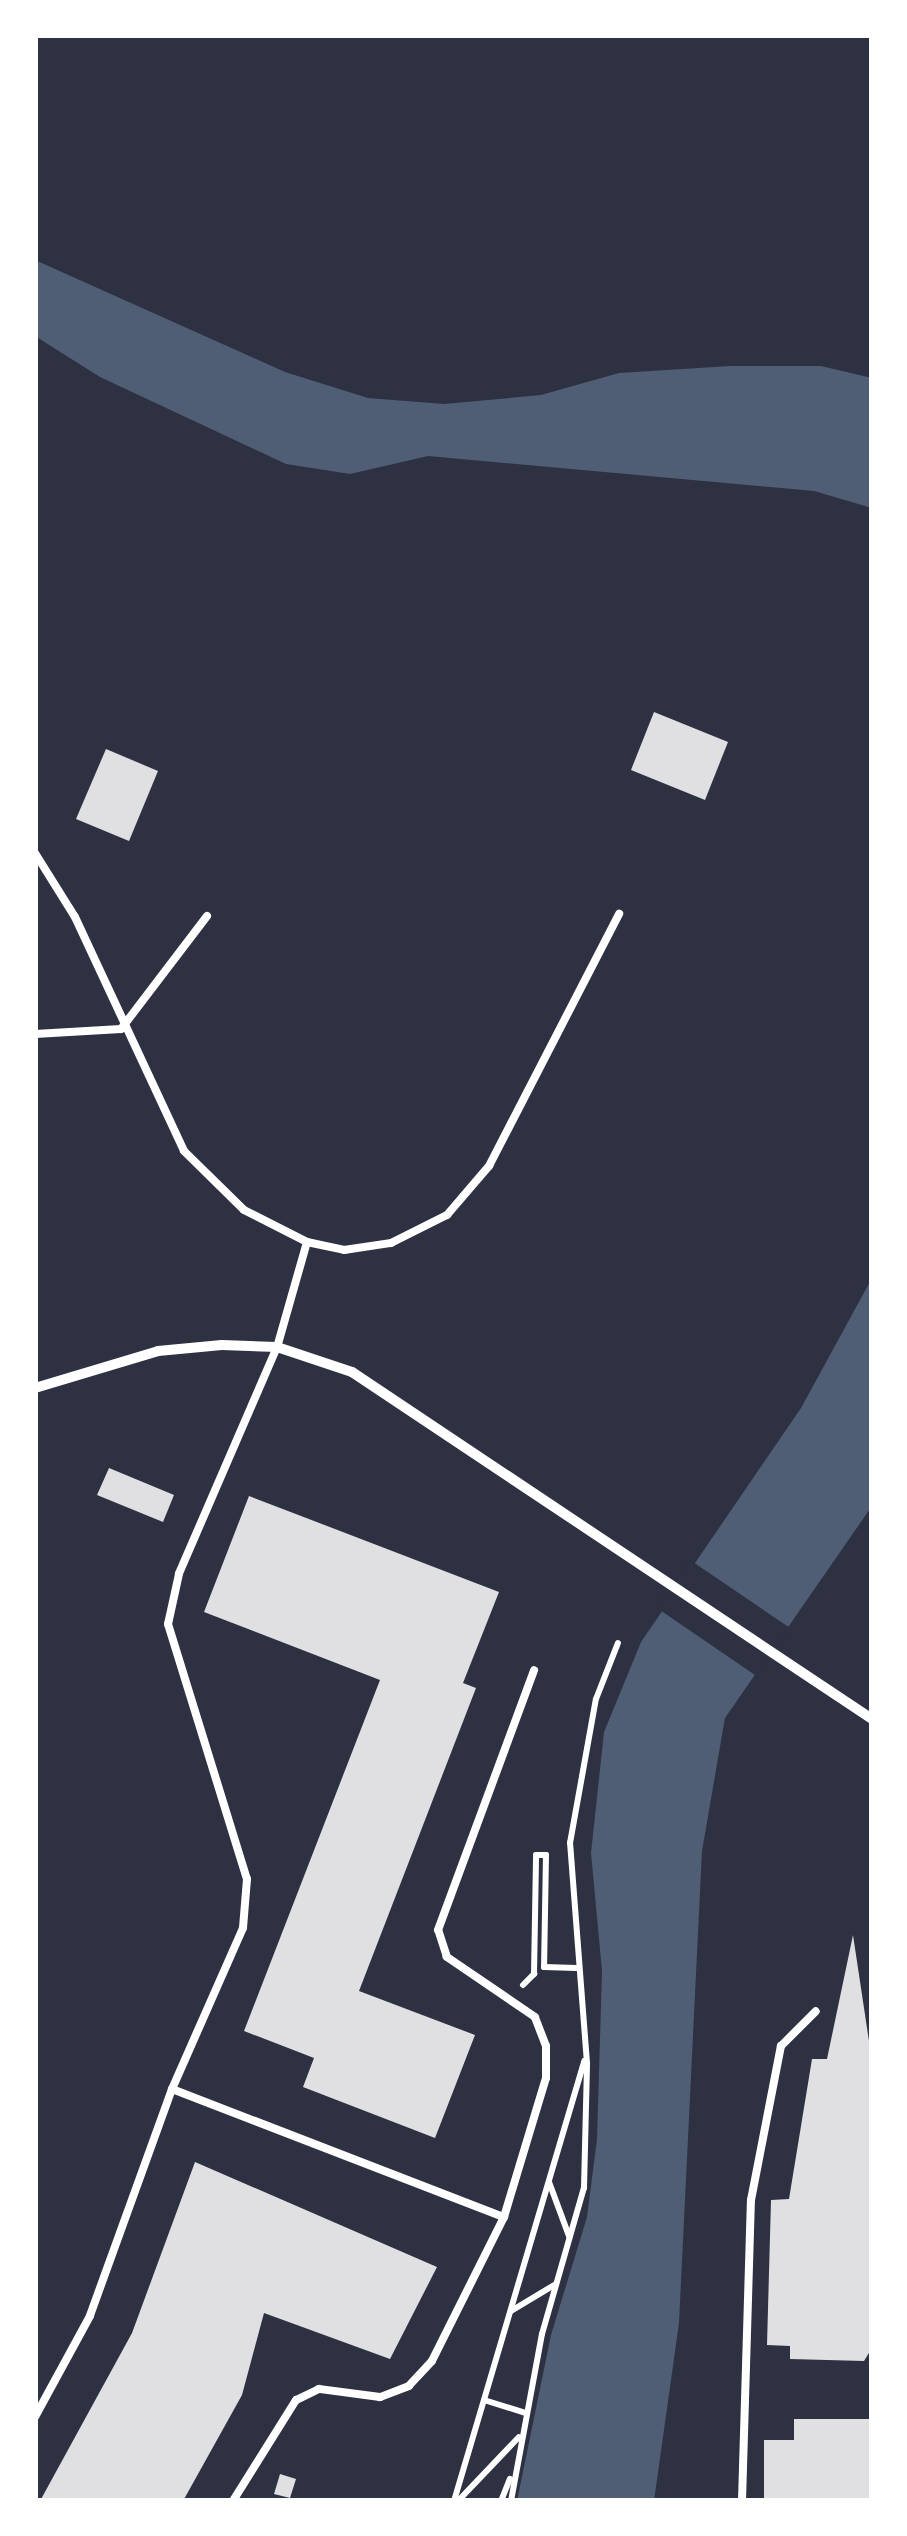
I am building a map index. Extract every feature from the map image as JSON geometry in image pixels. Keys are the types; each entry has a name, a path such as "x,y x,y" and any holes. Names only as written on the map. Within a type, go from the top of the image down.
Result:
{"street":[{"path":"35,1388 158,1351 277,1346 352,1372 424,1412 872,1719"}],"lane":[{"path":"35,853 76,917 121,1029 184,1151 244,1210 307,1242 344,1250 391,1243 448,1215 489,1166 619,914"},
{"path":"35,1034 121,1029 207,916"},
{"path":"35,2417 90,2316 172,2089 243,1928 247,1879 168,1624 179,1574 277,1346 307,1242"},
{"path":"233,2501 296,2400 319,2389 380,2396 409,2386 432,2361 504,2217 546,2078 535,2017 513,1995 446,1957 438,1930 534,1670"},
{"path":"742,2501 751,2200 781,2046 816,2011"},
{"path":"172,2089 504,2217"}],"path":[{"path":"513,1995 534,1974 536,1854 546,1855 544,1967 576,1968"},
{"path":"456,2501 586,2056"},
{"path":"548,2182 570,2237"},
{"path":"510,2311 557,2284"},
{"path":"484,2400 526,2413"},
{"path":"456,2501 522,2434"},
{"path":"501,2501 515,2468"}],"water":[{"path":"35,260 285,372 368,398 444,404 541,395 619,373 730,366 821,366 872,378 872,508 814,491 428,456 350,474 286,464 100,377 35,336"},
{"path":"872,1278 872,1506 725,1718 702,1851 679,2323 654,2501 517,2501 551,2335 587,2217 597,2139 602,1971 591,1853 604,1732 641,1642 801,1408"}],"pier":[{"path":"690,1560 790,1628 755,1675 657,1608"}],"building":[{"path":"654,712 728,742 705,800 631,770"},
{"path":"106,749 158,771 129,841 76,819"},
{"path":"109,1468 174,1495 163,1522 97,1495"},
{"path":"249,1496 499,1592 463,1683 476,1688 359,1991 475,2035 435,2138 303,2087 314,2058 244,2031 380,1680 204,1612"},
{"path":"853,1935 872,2061 872,2348 864,2361 790,2359 790,2346 767,2345 771,2200 789,2199 812,2059 827,2059"},
{"path":"195,2162 437,2267 390,2359 264,2313 242,2395 183,2501 40,2501 132,2333"},
{"path":"794,2419 872,2419 872,2501 764,2501 764,2440 794,2440"},
{"path":"280,2474 296,2479 290,2498 274,2494"}]}
